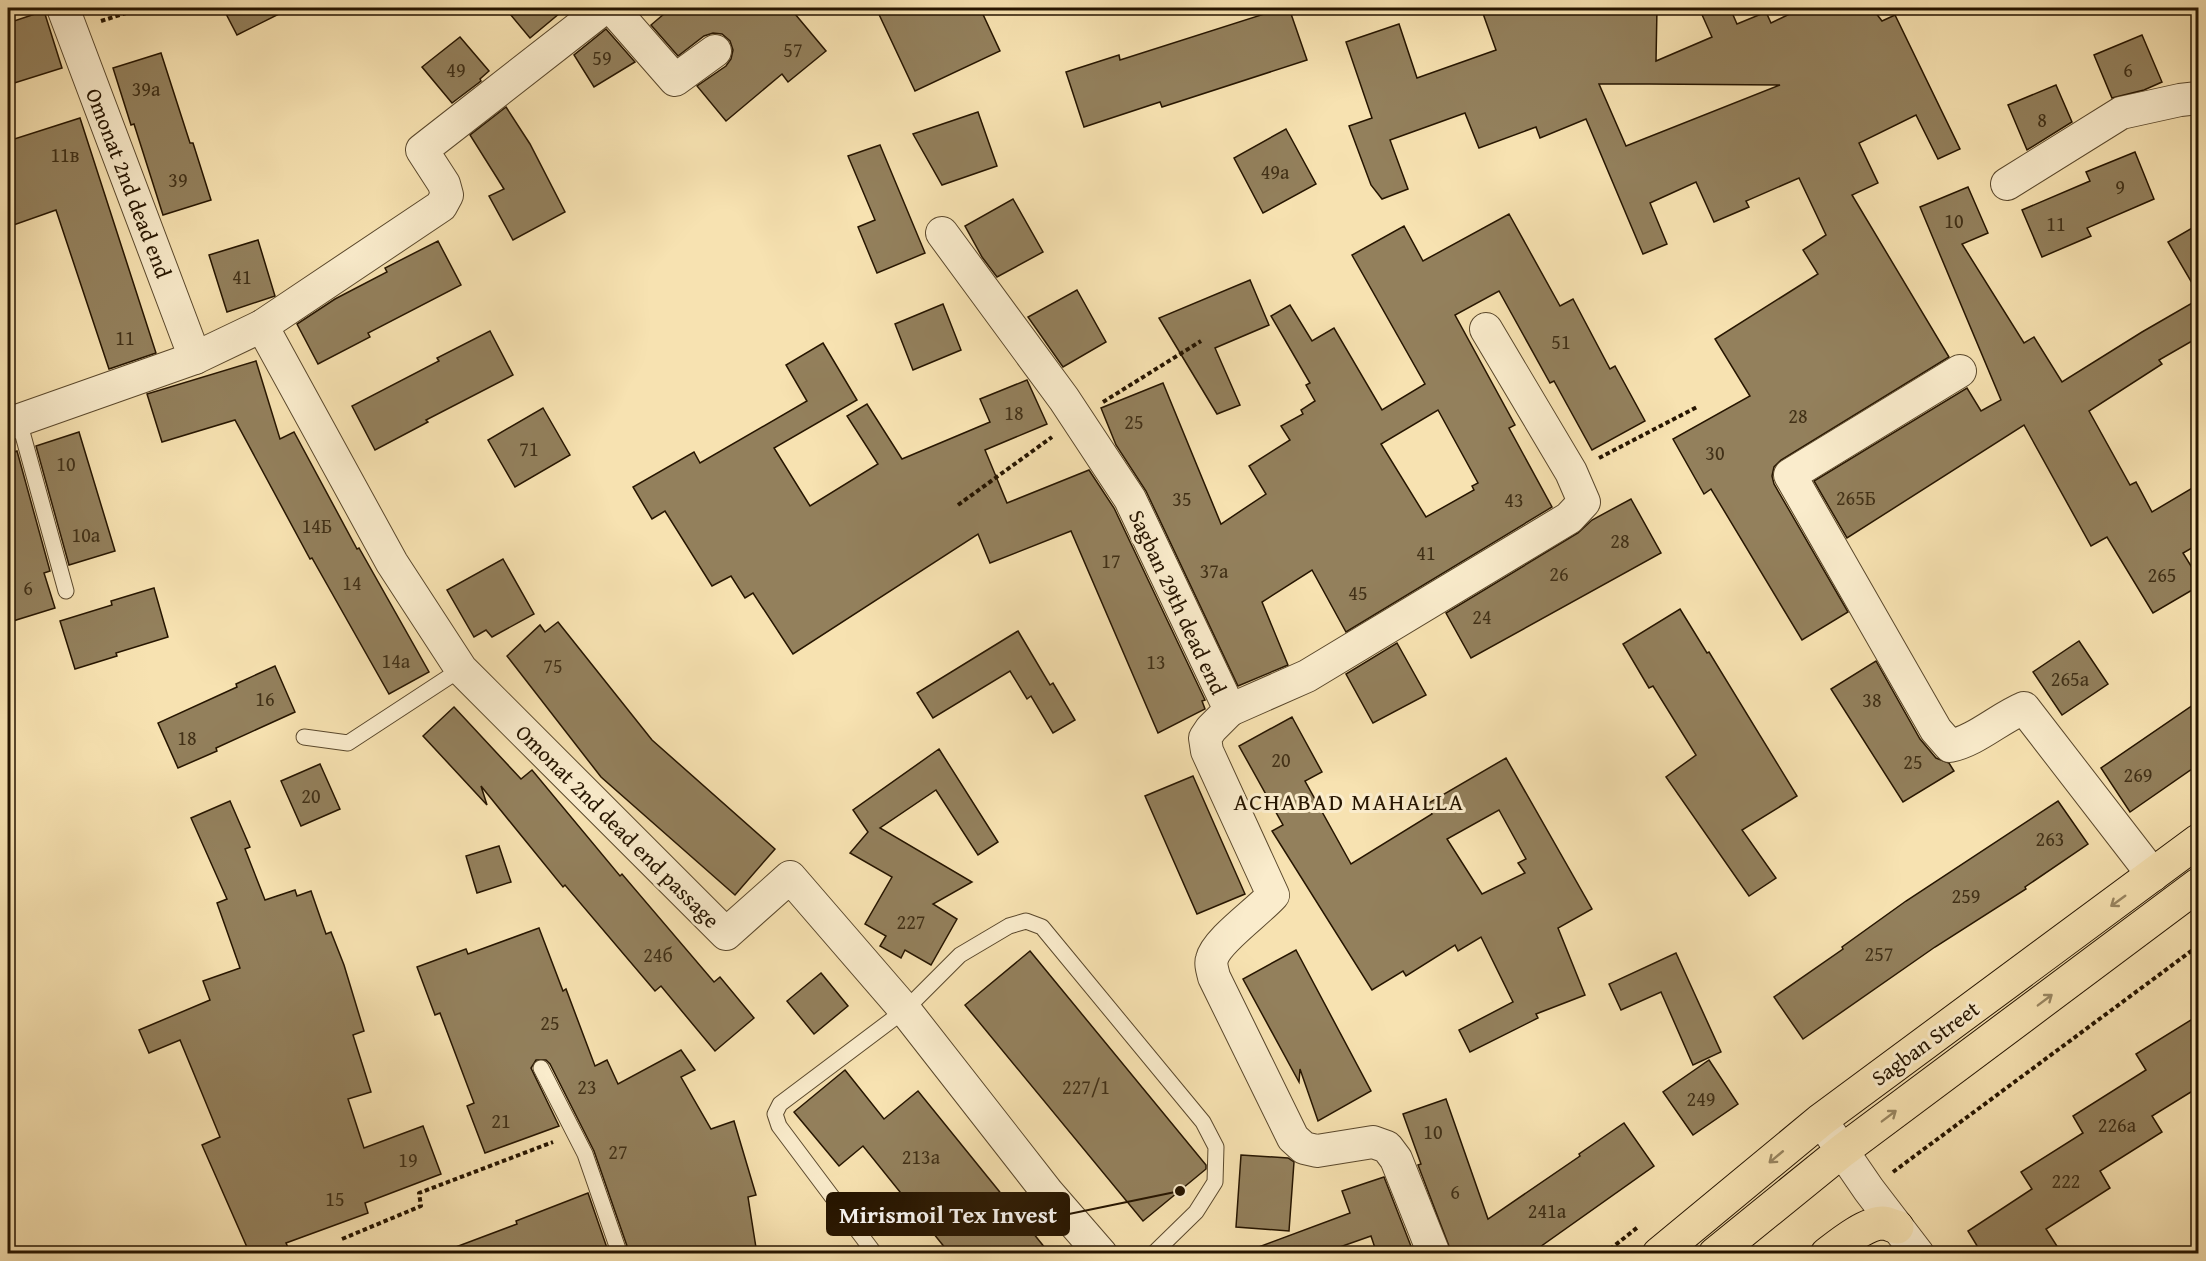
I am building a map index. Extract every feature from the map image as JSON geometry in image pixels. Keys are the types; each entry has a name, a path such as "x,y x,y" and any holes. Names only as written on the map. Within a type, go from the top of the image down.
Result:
{"main road":[{"name":"Sagban Street","path":"1659,1254 1821,1120 2199,841"},
{"name":"Sagban Street","path":"1715,1254 1842,1151 2199,885"},
{"path":"1827,1254 1850,1237 1872,1227 1883,1223 1897,1227"}],"street":[{"path":"13,422 195,358 262,326 441,206 447,195 444,184 422,150 604,8"},
{"path":"612,8 675,80 715,51"},
{"name":"Omonat 2nd dead end","path":"67,19 195,358"},
{"path":"2007,184 2121,113 2199,98"},
{"name":"Sagban 29th dead end","path":"942,233 1064,399 1130,499 1230,710 1210,729 1205,738 1207,751 1274,895 1217,946 1211,960 1214,977 1293,1138 1304,1148 1317,1151 1373,1142 1387,1147 1395,1159 1434,1254"},
{"name":"Omonat 2nd dead end passage","path":"262,326 392,563 461,669 726,934 790,878 905,1010 1048,1193 1101,1254"},
{"path":"1230,710 1307,676 1569,518 1584,502 1571,472 1486,329"},
{"path":"1960,371 1790,475 1936,730 1950,746 1963,743 2024,708 2154,875"},
{"path":"1821,1120 1869,1190 1918,1254"}],"lane":[{"path":"13,422 66,591"},
{"path":"304,737 348,743 461,669"},
{"path":"875,1254 778,1126 775,1114 780,1104 905,1010 960,955 1009,926 1026,921 1042,927 1203,1122 1216,1147 1215,1182 1196,1212 1153,1254"},
{"path":"541,1068 585,1154 618,1249 615,1254"}],"path":[{"path":"67,19 142,8"},
{"path":"1571,472 1697,407"},
{"path":"1869,1190 2199,946"},
{"path":"342,1239 421,1206 419,1193 574,1134"}],"building":[{"path":"223,8 291,8 237,35"},
{"path":"505,8 566,8 530,38"},
{"path":"671,8 790,8 826,51 788,82 782,74 726,121 697,86 726,66 733,50 730,41 722,34 713,33 704,36 678,56 651,25"},
{"path":"876,8 980,8 1000,51 915,91"},
{"path":"1289,8 1307,60 1162,107 1160,102 1084,127 1066,72 1119,55 1120,60"},
{"path":"1481,8 1657,8 1656,61 1712,37 1699,8 1730,8 1737,24 1766,12 1771,23 1802,8 1872,8 1882,21 1895,15 1960,149 1938,159 1916,115 1859,143 1878,183 1852,195 1949,357 1781,460 1774,467 1772,476 1774,484 1848,612 1802,640 1711,489 1704,494 1673,439 1750,396 1715,339 1818,274 1803,250 1826,235 1799,178 1746,201 1749,207 1714,222 1696,182 1650,203 1667,244 1643,254 1586,119 1540,138 1536,127 1479,148 1465,113 1390,140 1408,189 1382,199 1371,185 1349,126 1372,118 1346,42 1399,24 1417,78 1496,50","holes":["1599,84 1780,85 1626,146"]},
{"path":"44,11 62,68 8,85 8,23"},
{"path":"606,29 635,62 594,87 574,55"},
{"path":"2142,35 2162,82 2144,90 2112,98 2094,55"},
{"path":"460,37 489,71 480,79 481,81 452,103 422,67"},
{"path":"161,53 211,200 163,215 134,124 131,125 113,68"},
{"path":"2056,85 2072,122 2027,150 2008,105"},
{"path":"506,107 530,144 565,212 513,240 489,196 504,189 470,135"},
{"path":"978,112 997,166 942,185 913,134"},
{"path":"80,118 156,353 109,369 56,210 8,227 8,141"},
{"path":"1286,129 1316,184 1263,213 1234,158"},
{"path":"880,145 925,253 877,273 858,227 875,220 848,156"},
{"path":"2135,152 2154,199 2087,228 2091,236 2042,257 2022,210 2090,181 2086,172"},
{"path":"1968,187 1988,233 1962,244 2024,343 2034,337 2062,382 2199,299 2199,337 2159,360 2162,364 2089,411 2130,485 2136,482 2152,512 2199,484 2199,544 2183,553 2199,579 2199,586 2153,613 2107,537 2091,546 2024,425 1847,538 1814,481 1967,388 1981,411 2001,400 1920,207"},
{"path":"1013,199 1043,252 997,277 982,257 965,226"},
{"path":"1509,214 1560,306 1573,299 1610,369 1615,366 1645,421 1592,450 1554,381 1550,383 1499,291 1455,315 1515,425 1509,428 1552,507 1346,632 1312,570 1262,602 1288,665 1238,686 1146,491 1116,445 1101,408 1163,383 1221,524 1266,494 1249,466 1290,440 1281,426 1303,414 1301,410 1315,401 1306,385 1310,383 1271,316 1290,305 1312,341 1334,328 1382,410 1425,384 1352,255 1404,226 1423,261","holes":["1438,410 1478,483 1472,486 1474,490 1426,517 1381,444"]},
{"path":"2199,224 2199,295 2168,242"},
{"path":"258,240 275,296 227,312 209,255"},
{"path":"438,241 461,285 368,333 370,337 318,364 297,324 335,299 387,272 385,268"},
{"path":"1250,280 1269,325 1215,348 1240,405 1217,414 1159,318"},
{"path":"1077,290 1106,342 1063,367 1028,317"},
{"path":"943,304 961,350 913,370 895,324"},
{"path":"490,331 513,375 426,420 428,422 375,450 352,406 439,361 437,358"},
{"path":"823,343 857,400 774,448 810,506 878,464 847,416 867,404 902,459 990,422 980,399 1027,380 1047,424 985,450 1007,503 1089,470 1114,508 1205,700 1202,701 1205,709 1158,733 1071,531 990,563 978,534 793,654 753,593 745,598 731,576 712,586 665,511 652,519 633,487 694,452 700,463 807,401 786,365"},
{"path":"256,361 280,439 294,432 357,549 359,548 429,672 389,694 312,558 310,559 235,420 162,442 147,394"},
{"path":"543,408 570,455 515,487 488,440"},
{"path":"79,432 115,551 69,565 36,446"},
{"path":"17,451 50,571 44,573 55,608 13,621 8,604 8,454"},
{"path":"1631,499 1661,553 1471,658 1446,613 1578,533 1592,520"},
{"path":"503,559 534,614 492,637 486,630 474,637 447,590"},
{"path":"154,588 168,637 75,669 60,621 112,605 111,601"},
{"path":"1680,609 1797,796 1742,830 1776,878 1749,896 1666,777 1696,755 1653,686 1649,688 1623,644"},
{"path":"558,622 652,740 775,849 735,895 601,777 507,656 540,625 545,632"},
{"path":"1018,631 1050,685 1053,683 1075,720 1053,733 1031,696 1027,699 1010,671 933,718 917,693"},
{"path":"2079,641 2108,684 2062,715 2033,672"},
{"path":"1397,643 1426,695 1373,723 1346,674"},
{"path":"1876,661 1920,739 1936,758 1949,763 1954,771 1903,802 1831,689"},
{"path":"275,666 295,712 178,768 158,723 237,687 236,684"},
{"path":"2199,701 2199,764 2130,812 2101,768"},
{"path":"454,707 521,779 532,770 620,876 622,874 714,982 720,977 754,1018 715,1051 661,986 655,991 565,885 563,887 481,786 487,805 423,736"},
{"path":"1292,717 1322,772 1305,781 1351,864 1432,814 1427,804 1506,758 1592,909 1558,928 1585,995 1536,1014 1538,1018 1470,1052 1459,1030 1513,1002 1481,937 1458,951 1455,945 1406,976 1403,971 1372,990 1272,831 1283,825 1239,746","holes":["1499,810 1526,859 1518,863 1525,873 1482,894 1447,839"]},
{"path":"939,749 998,842 978,855 936,790 880,828 972,882 933,904 957,919 931,965 905,950 901,958 880,946 886,936 865,924 892,877 850,853 868,832 853,810"},
{"path":"320,764 340,809 301,826 281,781"},
{"path":"1193,776 1245,894 1197,914 1145,796"},
{"path":"230,801 250,847 245,849 265,900 295,890 297,896 311,891 326,934 331,932 344,965 364,1031 353,1035 371,1092 348,1099 364,1148 423,1126 441,1174 365,1203 368,1213 286,1243 291,1254 250,1254 202,1145 220,1137 180,1040 149,1053 139,1030 210,1000 203,981 240,968 217,903 227,899 191,818"},
{"path":"2058,801 2088,844 2025,887 2026,889 1935,947 1803,1039 1774,997 1906,901"},
{"path":"499,846 511,882 477,893 466,856"},
{"path":"539,928 563,991 566,989 595,1066 607,1060 618,1084 681,1050 695,1070 681,1077 711,1129 734,1121 756,1195 748,1197 757,1254 627,1254 627,1246 594,1151 546,1060 536,1060 531,1068 559,1126 485,1153 467,1106 474,1103 440,1013 435,1015 417,967 466,949 468,954"},
{"path":"1296,950 1371,1091 1318,1121 1300,1069 1299,1082 1243,979"},
{"path":"1030,951 1206,1165 1206,1169 1143,1221 965,1005"},
{"path":"1676,953 1721,1052 1693,1065 1661,992 1621,1010 1609,984"},
{"path":"821,973 848,1006 814,1034 787,1001"},
{"path":"2199,1015 2199,1087 2152,1116 2162,1132 2100,1171 2110,1188 2046,1229 2062,1254 1982,1254 1968,1231 2032,1189 2021,1172 2083,1133 2073,1116 2146,1070 2136,1054"},
{"path":"1709,1060 1738,1104 1693,1135 1663,1092"},
{"path":"845,1070 884,1119 918,1091 1050,1254 950,1254 863,1146 839,1166 794,1112"},
{"path":"1446,1099 1488,1219 1624,1123 1654,1166 1530,1254 1452,1254 1418,1165 1421,1164 1403,1114"},
{"path":"1241,1155 1288,1158 1294,1162 1289,1231 1236,1227"},
{"path":"1384,1177 1414,1254 1377,1254 1371,1236 1320,1254 1249,1254 1248,1251 1350,1213 1342,1191"},
{"path":"588,1193 607,1248 605,1254 445,1254 445,1251 517,1224 516,1221"}],"place":[{"name":"Mirismoil Tex Invest","path":"1180,1191"}],"district":[{"name":"ACHABAD MAHALLA","path":"1349,801"}]}
